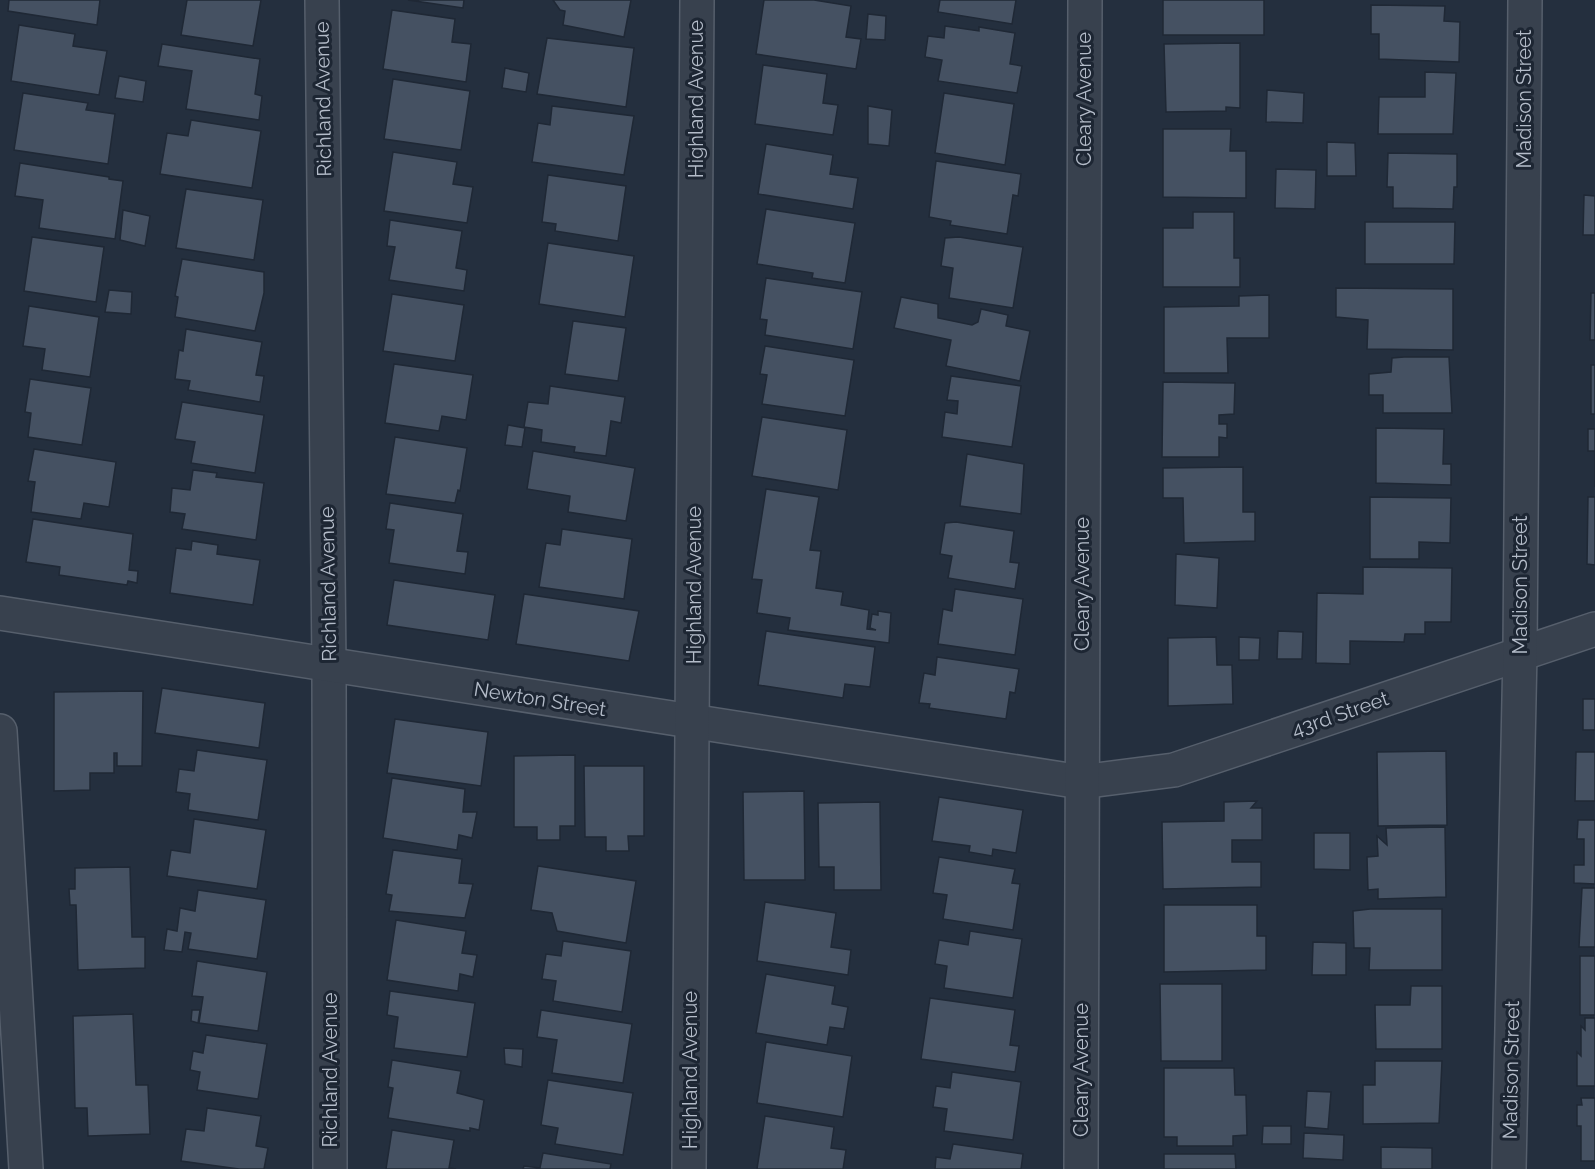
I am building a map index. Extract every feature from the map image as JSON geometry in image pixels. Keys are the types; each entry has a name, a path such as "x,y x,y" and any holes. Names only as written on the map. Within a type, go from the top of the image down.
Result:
{"street":[{"name":"Richland Avenue","path":"322,0 329,665 330,1169"},
{"name":"Highland Avenue","path":"689,1169 697,0"},
{"name":"Cleary Avenue","path":"1081,1169 1085,0"},
{"name":"Madison Street","path":"1509,1169 1520,652 1525,0"},
{"name":"Newton Street","path":"0,613 1081,782"},
{"name":"43rd Street","path":"1081,782 1174,770 1520,652 1595,629"},
{"path":"0,731 26,1169"}],"building":[{"path":"9,0 100,0 97,25 8,11"},
{"path":"187,0 261,0 253,46 181,35"},
{"path":"408,0 464,0 463,8"},
{"path":"553,0 631,0 624,37 563,25 565,11 560,10"},
{"path":"764,0 814,0 851,6 846,37 861,39 856,69 756,54"},
{"path":"940,0 1016,0 1012,24 938,12"},
{"path":"1163,0 1264,0 1264,35 1163,35"},
{"path":"1371,5 1445,6 1444,21 1460,22 1459,62 1379,59 1379,34 1371,34"},
{"path":"392,10 455,19 452,42 471,44 466,82 383,69"},
{"path":"868,14 886,16 885,40 866,39"},
{"path":"19,25 75,34 73,46 107,51 99,95 11,81"},
{"path":"945,26 979,31 979,27 1015,33 1010,64 1022,66 1017,93 938,81 942,60 925,57 928,36 944,38"},
{"path":"547,38 634,48 626,107 537,94"},
{"path":"1240,43 1240,108 1226,107 1226,111 1166,112 1164,44"},
{"path":"162,44 260,59 255,94 262,96 259,120 186,109 192,71 158,66"},
{"path":"763,65 827,74 823,103 838,105 833,135 755,124"},
{"path":"505,68 529,73 526,92 502,88"},
{"path":"1425,72 1456,73 1453,134 1378,134 1379,97 1425,97"},
{"path":"119,76 146,81 143,102 115,98"},
{"path":"393,79 470,91 461,150 384,139"},
{"path":"1267,90 1304,93 1303,123 1266,122"},
{"path":"23,93 88,103 86,110 115,114 108,164 14,150"},
{"path":"944,93 1014,104 1005,165 935,153"},
{"path":"552,106 634,116 624,175 532,162 538,123 550,125"},
{"path":"868,106 892,110 889,146 868,144"},
{"path":"191,120 261,131 252,188 160,174 167,133 188,136"},
{"path":"1163,129 1231,129 1230,151 1246,151 1246,198 1163,197"},
{"path":"1327,142 1355,143 1356,176 1327,176"},
{"path":"766,144 833,155 830,174 858,178 853,209 758,194"},
{"path":"393,152 457,162 453,184 473,187 467,223 384,211"},
{"path":"1388,153 1457,154 1457,187 1454,187 1453,209 1393,208 1393,187 1387,187"},
{"path":"936,161 1021,174 1018,196 1013,195 1007,234 950,225 951,221 929,217"},
{"path":"20,163 123,181 115,239 39,228 43,200 15,196"},
{"path":"1276,169 1316,170 1315,209 1275,208"},
{"path":"548,175 626,186 618,241 555,231 556,224 542,222"},
{"path":"186,189 263,200 254,260 176,248"},
{"path":"1584,195 1595,196 1595,235 1583,235"},
{"path":"766,209 855,223 845,283 812,278 813,273 757,264"},
{"path":"123,210 150,216 145,246 120,240"},
{"path":"1193,212 1234,212 1234,258 1240,258 1240,287 1163,287 1163,228 1193,228"},
{"path":"390,220 462,231 456,268 467,270 464,291 389,280 395,247 387,246"},
{"path":"1365,222 1455,222 1454,264 1365,264"},
{"path":"32,237 104,247 96,302 24,291"},
{"path":"959,237 1023,247 1013,308 949,298 953,268 941,266 945,238"},
{"path":"548,243 634,256 625,317 539,304"},
{"path":"182,259 264,272 264,293 255,331 175,317 178,297 175,296"},
{"path":"766,278 862,292 853,349 765,335 767,320 760,319"},
{"path":"1336,288 1453,289 1453,350 1367,349 1368,320 1336,317"},
{"path":"109,290 132,292 131,314 105,312"},
{"path":"1591,293 1595,293 1595,340 1590,340"},
{"path":"392,294 464,305 455,361 383,351"},
{"path":"1269,295 1269,338 1227,338 1228,373 1164,373 1164,307 1239,306 1239,296"},
{"path":"901,297 938,304 938,318 972,325 978,322 981,309 1008,315 1006,326 1030,331 1020,381 946,366 951,340 894,328"},
{"path":"29,306 99,317 90,377 42,370 45,349 23,346"},
{"path":"573,321 626,328 618,381 565,374"},
{"path":"186,329 262,342 256,375 264,376 260,402 188,390 190,381 175,379 179,350 183,351"},
{"path":"765,346 854,360 845,416 762,404 767,375 760,374"},
{"path":"1449,357 1452,413 1383,413 1383,395 1369,395 1369,374 1391,372 1392,358"},
{"path":"394,364 473,375 466,420 442,416 439,431 385,423"},
{"path":"1591,365 1595,365 1595,414 1591,414"},
{"path":"951,376 1021,386 1012,447 942,437 945,412 957,414 958,401 947,400"},
{"path":"30,379 91,388 82,445 28,437 31,413 25,412"},
{"path":"1163,382 1235,383 1234,414 1219,415 1219,424 1227,424 1227,438 1219,437 1219,457 1162,457"},
{"path":"550,386 625,397 621,423 611,421 606,456 574,452 575,447 541,442 542,430 524,427 528,402 548,404"},
{"path":"182,402 264,415 255,473 191,463 195,442 175,439"},
{"path":"762,417 847,430 838,490 752,476"},
{"path":"508,425 525,428 522,447 505,445"},
{"path":"1376,428 1444,429 1443,464 1451,464 1451,485 1376,483"},
{"path":"1588,429 1595,429 1595,451 1588,451"},
{"path":"395,437 467,448 460,491 458,490 455,503 386,494"},
{"path":"34,449 116,462 109,507 84,503 81,519 31,512 35,482 28,481"},
{"path":"533,451 635,468 626,521 568,512 570,496 527,489"},
{"path":"967,454 1024,464 1021,514 960,506"},
{"path":"1243,467 1243,512 1255,512 1255,541 1184,543 1183,498 1163,498 1163,468"},
{"path":"193,470 217,473 216,477 264,483 256,540 182,529 185,514 170,512 172,488 190,490"},
{"path":"766,489 819,497 810,550 821,551 816,588 843,592 841,605 869,610 867,629 876,630 870,628 872,614 878,615 878,611 891,613 889,643 788,630 790,618 757,613 762,580 752,579"},
{"path":"1370,497 1451,498 1450,543 1419,542 1419,559 1370,559"},
{"path":"1588,497 1595,497 1595,565 1587,564"},
{"path":"390,503 463,514 457,551 468,552 465,574 389,563 394,530 386,529"},
{"path":"33,519 133,534 129,570 138,571 137,583 128,581 127,585 59,575 60,567 26,562"},
{"path":"956,522 1014,531 1010,562 1019,563 1015,589 948,578 952,556 940,554 945,523"},
{"path":"562,529 632,539 624,599 539,587 546,543 560,545"},
{"path":"192,541 218,545 217,554 260,560 253,605 170,593 176,548 191,550"},
{"path":"1176,554 1219,558 1217,608 1175,605"},
{"path":"1363,567 1452,568 1451,622 1425,622 1425,634 1405,634 1404,642 1350,641 1350,664 1316,663 1317,593 1363,594"},
{"path":"394,580 495,595 488,640 387,625"},
{"path":"955,589 1023,599 1015,655 938,644 943,609 952,611"},
{"path":"524,594 639,611 629,661 516,644"},
{"path":"766,631 875,647 870,687 845,684 843,698 758,685"},
{"path":"1278,631 1303,632 1302,659 1277,659"},
{"path":"1216,637 1217,665 1232,665 1233,704 1168,706 1168,638"},
{"path":"1239,637 1260,638 1259,660 1239,660"},
{"path":"937,657 1019,669 1015,693 1010,692 1006,719 929,708 930,704 919,703 924,673 935,675"},
{"path":"162,688 265,703 259,748 155,733"},
{"path":"143,691 142,766 117,766 117,753 114,753 114,773 90,773 90,790 54,791 54,692"},
{"path":"1583,699 1595,699 1595,730 1583,730"},
{"path":"395,719 488,732 481,786 387,773"},
{"path":"197,750 267,760 258,820 188,810 190,794 176,792 179,769 194,771"},
{"path":"1446,751 1447,825 1378,826 1377,752"},
{"path":"1576,752 1595,752 1595,801 1575,801"},
{"path":"575,755 575,826 560,826 560,840 537,840 537,827 514,827 514,756"},
{"path":"584,766 644,766 644,836 628,836 629,851 606,851 606,837 585,837"},
{"path":"392,778 465,789 463,812 477,812 472,838 459,835 457,850 383,838"},
{"path":"804,791 805,880 744,880 743,792"},
{"path":"939,797 1023,810 1016,853 993,849 992,856 969,852 970,846 932,841"},
{"path":"1257,801 1251,808 1262,808 1262,840 1232,840 1232,862 1261,862 1261,887 1163,889 1162,822 1224,821 1224,802"},
{"path":"880,802 881,890 834,890 834,867 819,867 818,803"},
{"path":"194,819 266,830 257,889 167,876 171,850 190,853"},
{"path":"1578,820 1595,820 1595,884 1574,883 1574,865 1584,865 1584,839 1577,839"},
{"path":"1445,827 1446,897 1378,899 1378,889 1368,890 1367,857 1378,856 1377,836 1387,845 1386,828"},
{"path":"1314,833 1350,833 1350,870 1314,869"},
{"path":"393,850 462,859 459,883 473,884 465,918 389,911 392,895 386,894"},
{"path":"939,857 1015,869 1012,883 1020,884 1013,930 943,919 947,895 933,893"},
{"path":"538,866 636,881 626,943 557,931 552,913 531,910"},
{"path":"130,867 132,937 145,937 145,968 78,970 76,905 70,905 69,889 75,889 75,868"},
{"path":"1582,888 1595,888 1595,947 1579,947"},
{"path":"198,890 266,900 257,959 188,949 191,933 185,932 182,952 164,950 167,929 177,931 180,908 195,911"},
{"path":"765,902 836,913 831,947 851,950 848,975 757,961"},
{"path":"1164,905 1257,905 1257,936 1266,936 1266,970 1164,972"},
{"path":"1442,909 1442,970 1369,970 1370,948 1354,948 1353,911"},
{"path":"396,920 466,931 462,953 477,955 473,977 460,974 458,991 387,980"},
{"path":"970,931 1022,939 1013,998 944,988 947,966 935,964 939,940 968,945"},
{"path":"563,941 631,951 622,1012 553,1001 556,981 542,979 546,954 561,956"},
{"path":"1313,942 1346,943 1346,975 1312,975"},
{"path":"1580,956 1595,956 1595,1015 1580,1015"},
{"path":"197,961 267,972 258,1031 199,1023 203,997 192,996"},
{"path":"766,974 835,986 832,1004 848,1007 844,1029 830,1027 827,1045 756,1033"},
{"path":"1160,984 1222,984 1222,1061 1161,1061"},
{"path":"1411,986 1442,986 1442,1049 1376,1049 1375,1005 1410,1005"},
{"path":"390,991 475,1003 467,1057 394,1048 398,1017 387,1015"},
{"path":"930,998 1015,1010 1010,1045 1019,1046 1015,1072 921,1059"},
{"path":"192,1010 200,1010 198,1023 191,1021"},
{"path":"541,1010 632,1024 623,1083 552,1073 557,1040 537,1037"},
{"path":"133,1014 136,1085 148,1085 150,1134 88,1136 87,1108 75,1108 73,1016"},
{"path":"1585,1018 1595,1018 1595,1086 1577,1086 1577,1052 1581,1056 1581,1026 1585,1030"},
{"path":"206,1035 267,1044 258,1099 197,1090 200,1072 190,1070 193,1051 203,1053"},
{"path":"766,1042 852,1056 843,1117 757,1103"},
{"path":"504,1048 523,1049 522,1067 505,1064"},
{"path":"392,1060 461,1071 457,1093 484,1100 479,1130 470,1128 470,1131 388,1118 393,1088 388,1087"},
{"path":"1375,1061 1442,1061 1439,1123 1363,1124 1363,1085 1375,1085"},
{"path":"1164,1068 1234,1068 1235,1095 1246,1095 1247,1135 1233,1136 1233,1146 1177,1146 1177,1137 1164,1137"},
{"path":"952,1072 1021,1082 1013,1140 944,1131 947,1109 933,1107 936,1086 950,1088"},
{"path":"548,1080 633,1093 623,1155 555,1144 558,1128 541,1125"},
{"path":"1307,1091 1331,1092 1328,1129 1305,1127"},
{"path":"1581,1098 1595,1098 1595,1161 1581,1161 1581,1126 1577,1126 1577,1105 1582,1105"},
{"path":"207,1108 261,1116 256,1146 268,1148 264,1169 239,1169 181,1161 186,1129 204,1131"},
{"path":"765,1116 834,1127 831,1148 846,1150 843,1169 757,1169"},
{"path":"1263,1126 1291,1126 1291,1144 1262,1144"},
{"path":"392,1130 454,1140 449,1168 456,1169 386,1169"},
{"path":"1304,1133 1344,1135 1343,1160 1303,1158"},
{"path":"953,1144 1023,1154 1021,1169 935,1169 936,1157 950,1159"},
{"path":"1381,1147 1432,1148 1432,1169 1381,1169"},
{"path":"543,1153 611,1164 610,1169 523,1169 524,1166 540,1168"},
{"path":"1164,1154 1235,1154 1236,1169 1164,1169"}]}
